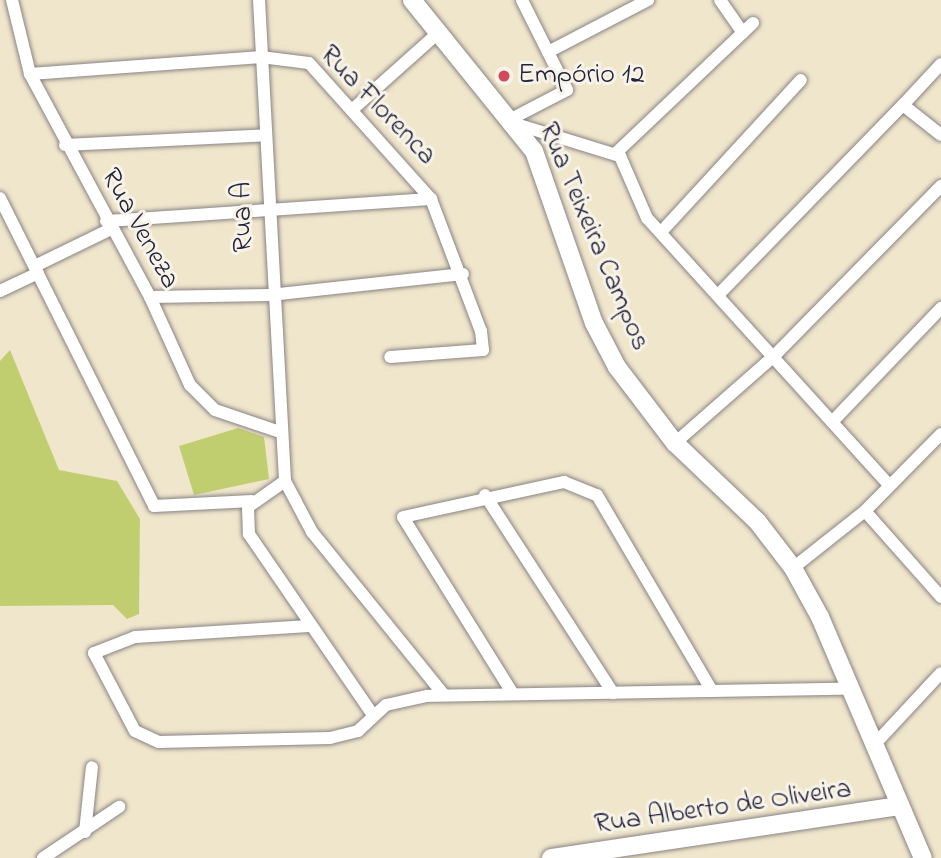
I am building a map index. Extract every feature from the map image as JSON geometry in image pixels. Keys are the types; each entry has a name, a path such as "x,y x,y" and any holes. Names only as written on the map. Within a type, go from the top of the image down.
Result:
{"street":[{"name":"Rua Veneza","path":"12,0 30,74 65,145 150,297 202,401 280,432"},
{"name":"Rua A","path":"258,0 267,135 270,295 285,481"},
{"name":"Rua Teixeira Campos","path":"412,0 516,122 545,176 604,345 675,443 757,521 793,568 923,858"},
{"path":"516,122 567,90 522,0"},
{"path":"548,52 648,0"},
{"path":"720,0 743,33"},
{"path":"616,153 752,23"},
{"path":"353,109 438,33"},
{"name":"Rua Florenca","path":"30,74 261,57 309,63 431,199 463,274 483,350 390,357"},
{"path":"720,293 941,64"},
{"path":"662,232 801,80"},
{"path":"903,105 941,135"},
{"path":"516,122 616,153"},
{"path":"65,145 267,135"},
{"path":"616,153 638,206 720,293 773,357 889,485"},
{"path":"675,443 773,357 941,186"},
{"path":"0,291 109,225 431,199"},
{"path":"2,205 116,425 148,498 160,509 252,501 285,481 312,532 444,695"},
{"path":"150,297 270,295 463,274"},
{"path":"832,422 941,308"},
{"path":"793,568 865,511 941,434"},
{"path":"513,694 402,523 412,511 564,482 597,495 712,691"},
{"path":"485,495 613,693"},
{"path":"252,501 249,534 309,626 373,715"},
{"path":"865,511 941,597"},
{"path":"309,626 146,636 96,648 99,667 140,737 306,741 349,734 373,715 405,699 444,695 849,689"},
{"path":"874,745 941,673"},
{"path":"85,832 93,768"},
{"name":"Rua Alberto de Oliveira","path":"551,858 900,806"},
{"path":"43,858 119,807"}],"green space":[{"path":"10,350 59,470 117,481 140,519 139,614 127,619 113,605 0,606 0,361"},
{"path":"238,428 264,437 269,479 194,495 179,446"}],"place":[{"name":"Empório 12","path":"504,76"}]}
